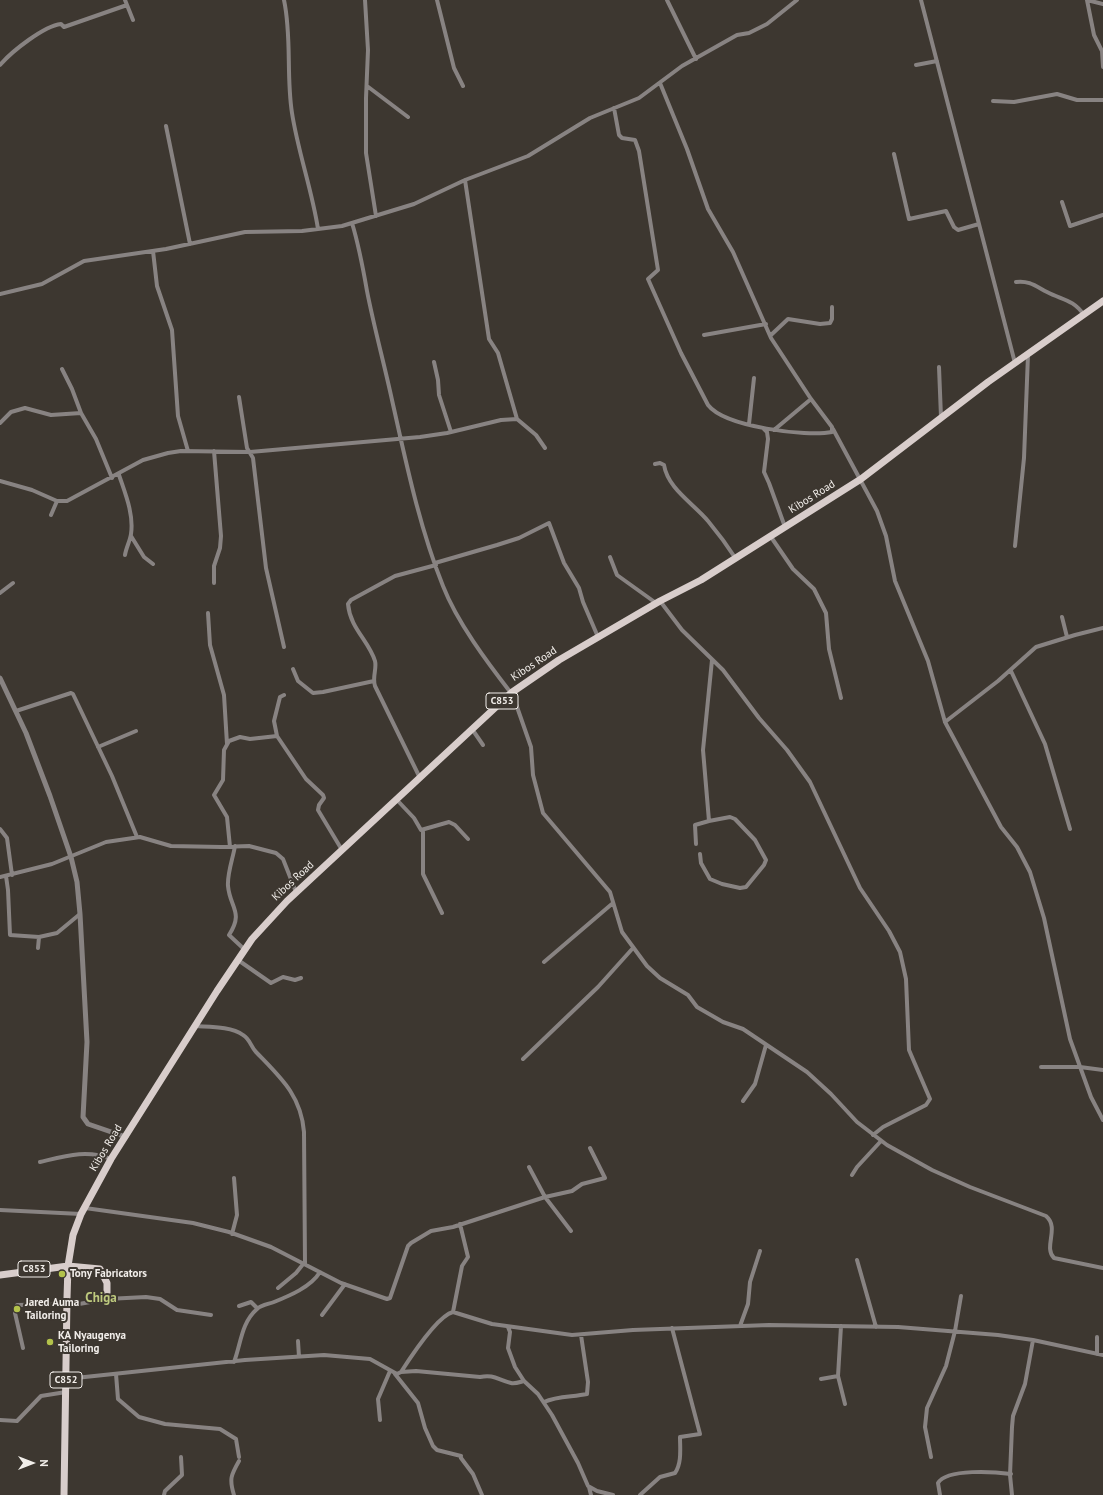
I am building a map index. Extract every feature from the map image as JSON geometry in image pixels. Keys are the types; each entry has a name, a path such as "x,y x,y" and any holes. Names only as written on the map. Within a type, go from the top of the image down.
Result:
{"main road":[{"name":"Kibos Road","path":"68,1266 71,1240 83,1211 111,1159 238,960 272,915 296,892 397,800 509,694 559,660 658,602 701,580 861,479 941,417 1103,301"},
{"name":"C853","path":"0,1275 68,1266"},
{"path":"68,1266 100,1269 107,1284 107,1299"},
{"name":"C852","path":"64,1495 68,1266"}],"street":[{"path":"125,0 133,20"},
{"path":"284,0 289,32 289,84 292,113 318,229"},
{"path":"365,0 368,50 366,154 376,216"},
{"path":"437,0 454,68 463,86"},
{"path":"667,0 696,59"},
{"path":"0,294 42,284 84,261 153,251 190,244 222,235 245,232 318,229 352,223 424,200 465,180 528,156 590,118 639,98 660,84 682,66 737,35 749,33 767,24 797,0"},
{"path":"922,0 1015,363"},
{"path":"1103,4 1087,0 1094,35 1102,51 1103,67"},
{"path":"0,65 22,46 46,29 61,24 64,27 127,6"},
{"path":"916,65 937,61"},
{"path":"660,84 708,209 733,252 771,335 811,399 833,429 861,479 882,524 895,581 928,661 945,722 1001,827 1017,847 1030,872 1044,918 1065,1022 1091,1097 1103,1120"},
{"path":"367,86 408,118"},
{"path":"993,101 1014,102 1057,94 1077,100 1103,100"},
{"path":"614,108 619,135 622,138 635,140 639,151 658,270 648,279 681,353 708,405 734,421 774,430 832,432 833,429"},
{"path":"166,126 178,194 190,244"},
{"path":"894,154 909,219 946,211 954,227 958,230 979,224"},
{"path":"465,180 489,339 498,352 517,419 536,435 545,448"},
{"path":"1062,202 1070,226 1103,216"},
{"path":"352,223 359,246 367,291 424,531 443,587 485,659 516,704 531,747 533,776 542,813 604,882 610,892 622,932 633,948 647,966 660,978 688,995 694,1005 723,1022 743,1029 807,1072 831,1094 857,1122 881,1141 932,1170 970,1187 1046,1216 1053,1226 1050,1252 1052,1256 1057,1259 1103,1268"},
{"path":"153,251 157,286 172,330 178,416 188,451"},
{"path":"1016,282 1027,282 1051,294 1066,299 1084,314"},
{"path":"771,335 787,319 830,323 832,319 832,307"},
{"path":"704,335 766,324"},
{"path":"1015,546 1024,458 1028,354"},
{"path":"434,362 438,380 439,395 451,432"},
{"path":"939,367 941,417"},
{"path":"62,369 72,388 81,412 94,433 112,478"},
{"path":"749,424 754,378"},
{"path":"239,397 247,448 253,458 266,568 284,647"},
{"path":"774,430 811,399"},
{"path":"0,423 11,412 25,408 51,415 81,412"},
{"path":"0,481 32,490 57,501 70,501 119,475 143,460 168,453 188,451 250,452 420,437 451,432 501,420 517,419"},
{"path":"764,428 767,432 768,439 764,472 785,527"},
{"path":"214,451 221,536 220,548 214,566 214,583"},
{"path":"655,464 659,463 664,465 664,472 675,488 708,521 736,558"},
{"path":"119,475 130,511 131,536 125,555"},
{"path":"51,514 57,501"},
{"path":"420,778 374,681 375,660 356,629 349,612 349,602 395,576 505,543 549,523 564,563 579,588 583,602 598,637"},
{"path":"131,536 144,557 153,564"},
{"path":"771,537 793,569 814,589 826,613 829,649 841,698"},
{"path":"610,557 617,575 627,584 658,602 682,630 733,683 759,718 787,750 810,782 860,888 900,952 906,979 909,1050 930,1099 926,1105 883,1127 873,1135"},
{"path":"0,593 13,583"},
{"path":"208,613 210,645 224,695 227,744 223,758 223,780 214,795 227,817 230,847"},
{"path":"1062,617 1067,637"},
{"path":"945,722 1011,670 1036,647 1103,628"},
{"path":"709,821 703,750 712,660"},
{"path":"293,669 298,681 313,693 374,681"},
{"path":"1011,670 1046,746 1070,829"},
{"path":"0,678 16,711 50,796 71,857 77,882 87,1042 83,1117 88,1124 126,1137"},
{"path":"16,711 72,693 98,747 137,837"},
{"path":"284,695 280,697 274,719 277,736 306,779 323,795 324,798 318,805 318,810 342,850"},
{"path":"472,729 483,746"},
{"path":"98,747 136,731"},
{"path":"227,744 240,737 250,739 277,736"},
{"path":"397,800 423,830 423,874 442,913"},
{"path":"696,844 695,824 730,817 735,819 755,840 766,860 764,865 746,887 740,888 710,879 701,863 700,854"},
{"path":"423,830 449,822 455,825 468,839"},
{"path":"0,829 7,838 12,875"},
{"path":"0,877 12,875 71,857 106,842 137,837 155,840 171,846 236,846 260,848 280,855 296,892"},
{"path":"236,846 228,885 237,917 236,925 229,935 245,950"},
{"path":"6,876 10,935 39,937 57,933 80,914"},
{"path":"544,962 613,903"},
{"path":"38,948 39,937"},
{"path":"523,1059 598,987 633,948"},
{"path":"238,960 271,983 276,982 283,977 295,980 301,978"},
{"path":"195,1026 228,1029 243,1034 254,1049 283,1079 292,1093 304,1126 304,1263 296,1274 278,1288"},
{"path":"743,1101 755,1084 766,1045"},
{"path":"1041,1067 1080,1067 1103,1070"},
{"path":"852,1175 857,1167 881,1141"},
{"path":"0,1210 83,1211 193,1223 270,1247 345,1284 389,1299 409,1244 431,1231 460,1224 545,1197 572,1191 582,1184 605,1178 590,1148"},
{"path":"40,1162 87,1153 99,1154 111,1159"},
{"path":"529,1167 545,1197 571,1231"},
{"path":"232,1234 237,1215 234,1178"},
{"path":"453,1312 462,1266 468,1257 460,1224"},
{"path":"740,1326 748,1304 750,1282 760,1251"},
{"path":"857,1260 876,1327"},
{"path":"234,1362 239,1348 243,1327 257,1308 303,1288 320,1272"},
{"path":"322,1315 345,1284"},
{"path":"931,1457 925,1427 927,1408 946,1366 955,1332 961,1296"},
{"path":"23,1348 16,1314 17,1305 64,1304 67,1306 107,1299 155,1298 177,1310 211,1315"},
{"path":"239,1306 251,1302 257,1308"},
{"path":"401,1372 417,1348 432,1330 448,1314 453,1312 492,1324 508,1327 581,1335 672,1328 740,1326 797,1325 876,1327 955,1332 1032,1340 1103,1355"},
{"path":"841,1326 838,1376 845,1404"},
{"path":"508,1327 510,1332 508,1348 515,1366 524,1381 533,1388 544,1402 561,1430 591,1495"},
{"path":"640,1495 660,1477 675,1473 677,1471 680,1457 680,1437 700,1434 672,1328"},
{"path":"544,1402 549,1399 574,1397 587,1394 588,1382 581,1335"},
{"path":"1097,1337 1097,1354"},
{"path":"1012,1495 1010,1440 1013,1416 1025,1384 1032,1340"},
{"path":"298,1341 299,1356"},
{"path":"66,1379 299,1356 352,1356 376,1362 395,1374 418,1403 432,1446 437,1450 461,1457 472,1474 482,1495"},
{"path":"380,1420 378,1399 390,1371"},
{"path":"395,1374 416,1371 480,1377 500,1377 511,1383 524,1381"},
{"path":"116,1374 118,1399 139,1417 165,1424 220,1429 236,1439 239,1459 231,1475 231,1486 234,1495"},
{"path":"821,1379 838,1376"},
{"path":"0,1420 17,1421 41,1396 66,1392"},
{"path":"164,1495 165,1492 182,1475 182,1457"},
{"path":"940,1495 938,1483 944,1478 979,1471 1011,1474"},
{"path":"588,1486 597,1491 613,1495"}],"place":[{"name":"Tony Fabricators","path":"62,1274"},
{"name":"Jared Auma Tailoring","path":"17,1309"},
{"name":"KA Nyaugenya Tailoring","path":"50,1342"}],"district":[{"name":"Chiga","path":"101,1298"}]}
